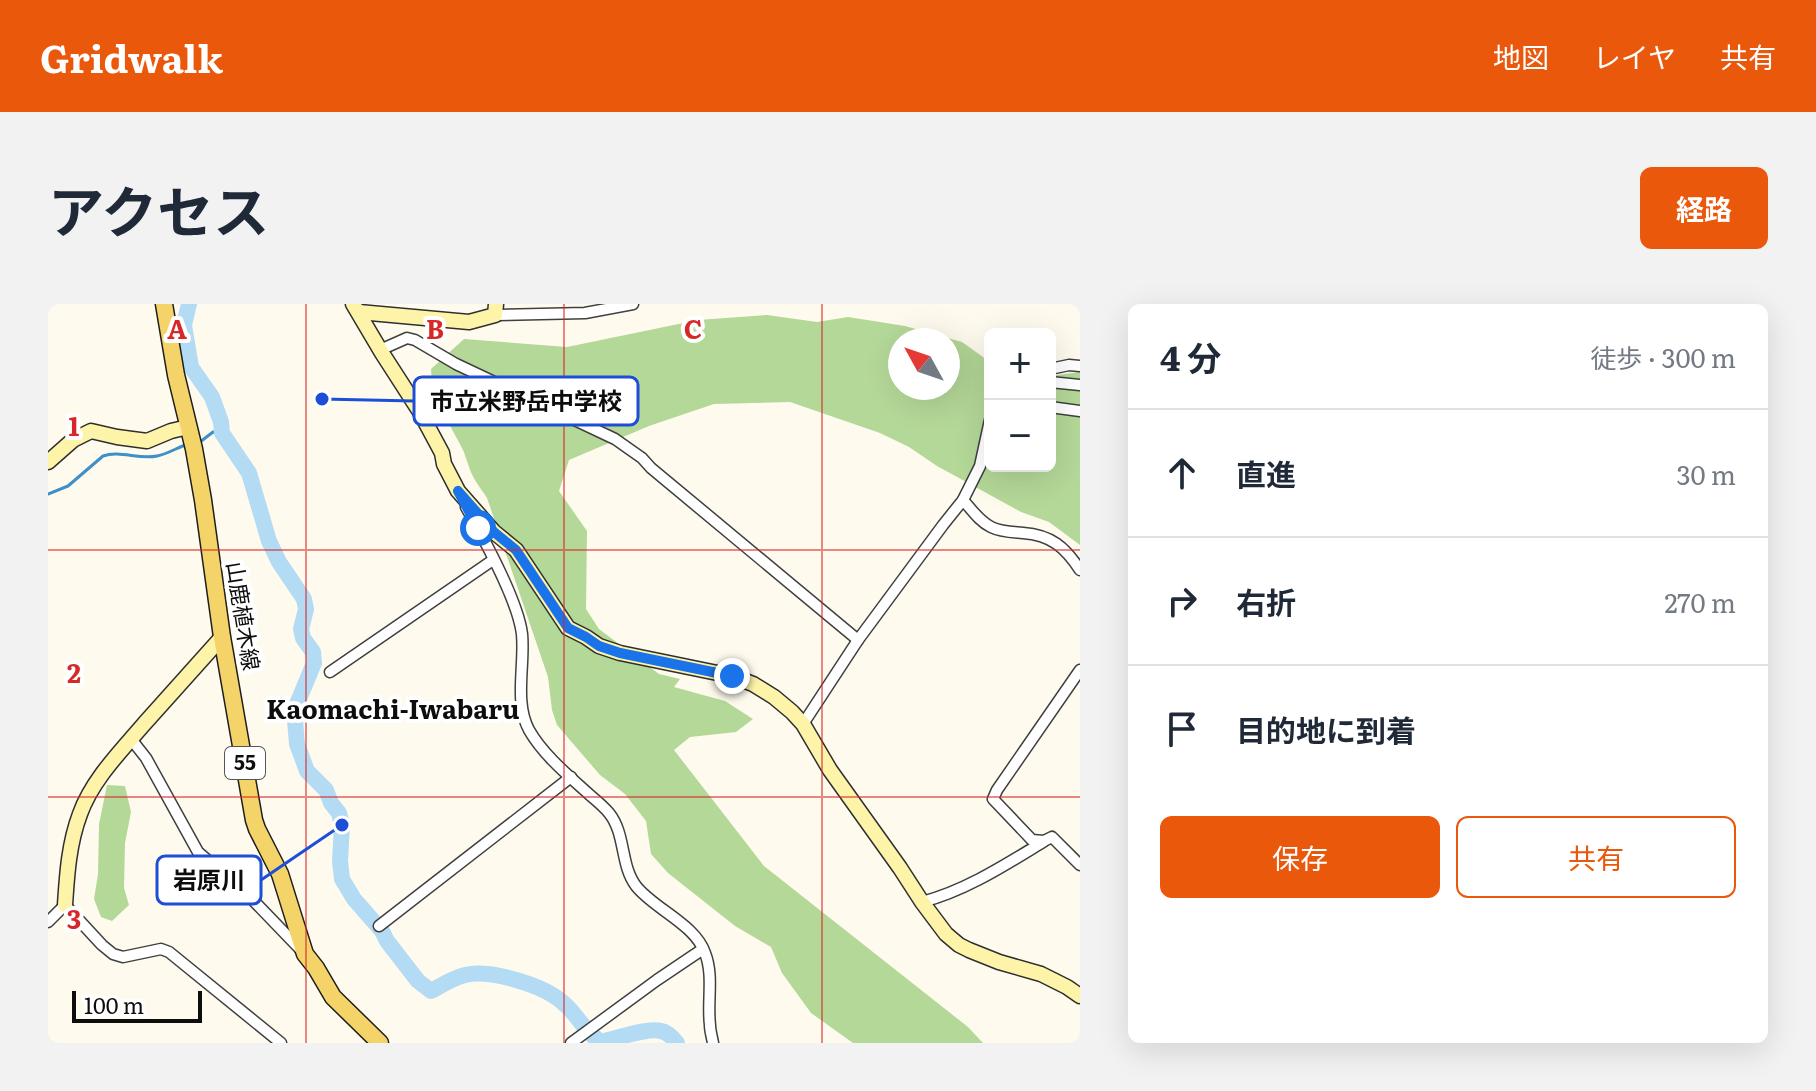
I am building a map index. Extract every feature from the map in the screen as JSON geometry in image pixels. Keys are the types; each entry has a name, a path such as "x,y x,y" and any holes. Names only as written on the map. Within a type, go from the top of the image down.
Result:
{"main road":[{"name":"山鹿植木線","path":"164,304 173,361 191,437 254,820 280,874 305,954 333,997 380,1043"}],"street":[{"path":"356,308 469,322 495,310 585,313 633,304"},
{"path":"356,308 427,424 513,602 522,631 521,695 528,727 540,746 610,813 618,829 629,875 638,888 697,938 703,949 710,975 709,1025 713,1043"},
{"path":"380,350 407,338 415,340 456,364 615,439 642,458 858,640"},
{"path":"1056,368 1080,366"},
{"path":"1056,383 1080,385"},
{"path":"1056,408 1080,411"},
{"path":"48,462 73,440 91,431 147,441 171,431 191,437"},
{"path":"803,724 858,640 963,500 980,466 984,448"},
{"path":"458,491 494,532 516,550 568,628 599,646 732,676 774,697 803,724 830,770 946,934 959,945 999,962 1041,974 1080,996"},
{"path":"963,500 993,528 1037,534 1053,541 1070,555 1080,570"},
{"path":"330,672 493,560"},
{"path":"48,922 65,905 68,860 88,796 131,739 222,637"},
{"path":"1044,841 1032,840 993,799 1080,670"},
{"path":"131,739 146,758 198,852 248,895 305,954"},
{"path":"379,926 571,777"},
{"path":"922,902 943,897 1052,837 1080,865"},
{"path":"65,905 113,954 123,957 161,949 169,952 281,1043"},
{"path":"575,1040 703,949"}],"green space":[{"path":"767,315 817,322 848,317 912,328 888,328 888,400 960,400 962,342 984,358 984,472 1056,472 1056,375 1080,372 1080,545 1049,522 1021,512 909,447 880,433 790,402 714,404 649,426 569,460 559,491 587,531 586,609 599,629 659,674 680,679 674,687 725,701 753,719 736,732 690,737 674,750 764,866 968,1027 983,1043 853,1043 811,1013 782,973 771,947 735,926 668,873 651,854 646,821 625,794 600,775 557,725 548,677 487,498 472,474 442,409 434,390 431,369 464,339 567,347 698,320"},
{"path":"107,785 125,786 131,812 125,843 124,888 129,905 112,921 101,917 94,899 99,824"}],"waterway":[{"path":"189,304 184,325 191,367 212,397 222,433 249,473 269,541 279,562 304,599 306,609 301,629 313,652 314,663 297,704 297,744 307,771 326,790 339,813 342,825 342,879 354,899 418,981 431,991 465,975 501,976 552,995 567,1006 589,1033 601,1042 655,1030 672,1037 677,1043"},
{"path":"200,442 213,432 222,433"},
{"path":"48,494 68,486 103,456 157,456 188,444"}],"place":[{"name":"市立米野岳中学校","path":"322,399"},
{"name":"岩原川","path":"342,825"}],"district":[{"name":"Kaomachi-Iwabaru","path":"393,710"}],"route":[{"path":"478,528 458,491 494,532 516,550 568,628 599,646 620,653 732,676"}]}
